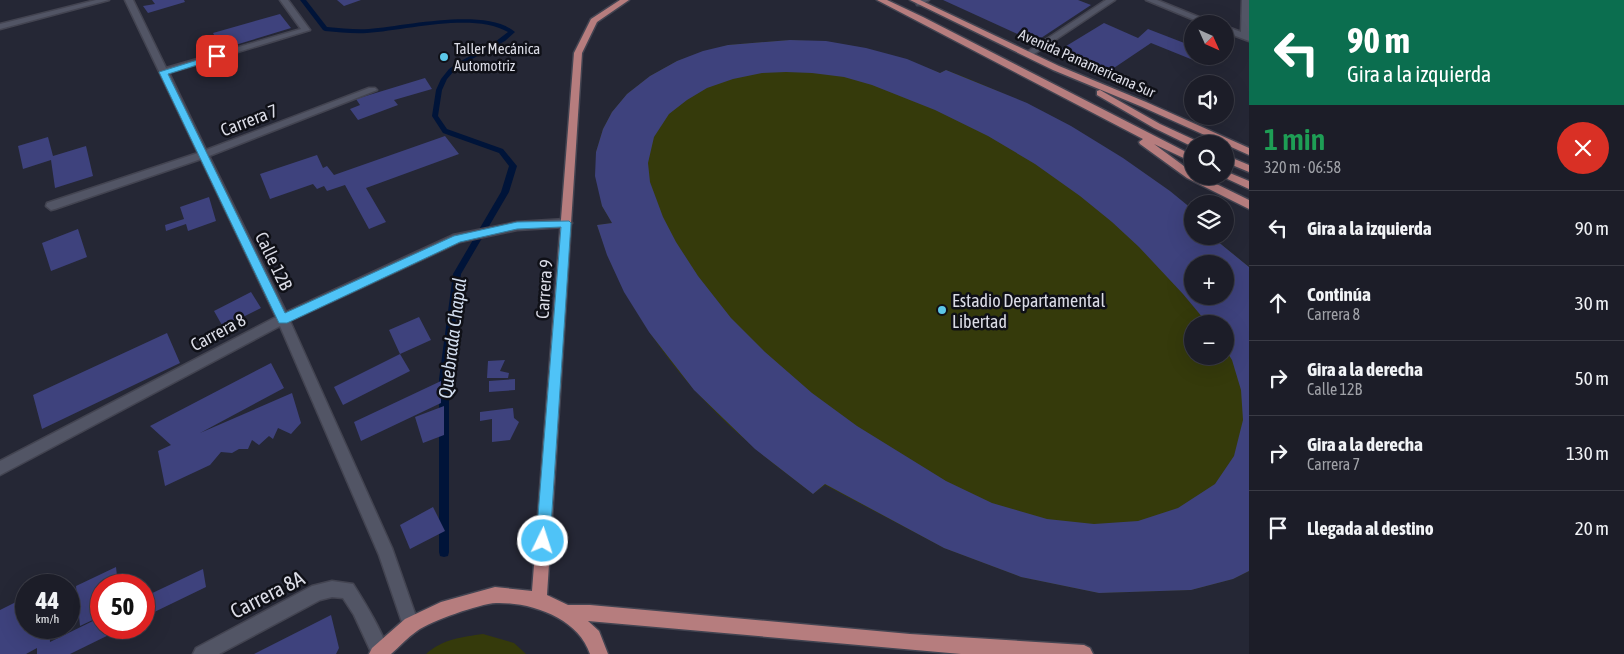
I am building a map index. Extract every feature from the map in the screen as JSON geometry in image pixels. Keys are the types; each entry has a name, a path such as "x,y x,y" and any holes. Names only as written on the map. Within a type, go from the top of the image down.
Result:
{"main road":[{"name":"Carrera 9","path":"539,600 578,53 594,21 625,0"},
{"name":"Avenida Panamericana Sur","path":"881,0 964,40 1120,124"},
{"name":"Avenida Panamericana Sur","path":"919,1 1056,68 1143,104 1249,152"},
{"path":"1056,68 1157,126 1184,139"},
{"path":"1120,124 1184,155"},
{"path":"1120,124 1191,176 1249,205"},
{"path":"1234,162 1249,169"},
{"path":"1234,178 1249,185"},
{"path":"379,653 411,625 442,610 495,595 539,600 567,613 593,637 599,654"},
{"path":"567,613 590,613 910,642 1084,654"},
{"path":"910,642 934,654"}],"street":[{"path":"0,27 105,0"},
{"name":"Calle 12B","path":"129,0 283,319 386,554 411,625"},
{"path":"163,72 306,30 284,0"},
{"path":"1028,54 1111,0"},
{"path":"1234,32 1247,37 1246,0"},
{"path":"1154,1 1189,15"},
{"name":"Carrera 7","path":"51,206 203,155 372,90"},
{"name":"Carrera 8","path":"0,468 283,319 457,238 517,226 566,223"},
{"name":"Carrera 8A","path":"202,654 318,592 332,589 347,590 360,609 379,653"}],"green space":[{"name":"Estadio Departamental Libertad","path":"790,40 829,43 866,49 903,59 940,73 946,70 1012,98 1075,130 1135,167 1184,203 1184,245 1222,245 1249,267 1249,571 1233,579 1191,590 1099,593 1021,577 944,548 825,485 813,494 763,455 730,426 682,375 642,320 624,290 609,258 597,225 612,223 602,206 596,152 603,129 612,112 627,94 650,76 677,61 728,45"},
{"path":"483,634 514,643 526,654 426,654 446,642"}],"building":[{"path":"152,0 184,0 185,2 148,13 143,6 155,4"},
{"path":"337,0 361,0 344,6"},
{"path":"943,0 1078,0 1091,5 1035,42"},
{"path":"280,14 291,28 222,49 213,33"},
{"path":"1104,23 1138,38 1148,29 1184,43 1184,56 1151,43 1105,74 1058,51"},
{"path":"790,40 826,41 866,48 907,59 940,73 946,70 1027,103 1071,126 1123,158 1184,202 1184,245 1222,245 1249,267 1249,571 1233,579 1191,590 1099,593 1021,577 944,548 825,484 813,494 755,449 694,390 649,332 624,292 607,255 597,225 612,223 602,206 595,176 596,152 603,129 612,112 627,94 650,76 677,61 703,51 728,45","holes":["762,73 812,73 844,77 872,85 935,110 988,136 1035,164 1080,196 1112,222 1139,247 1184,295 1184,255 1234,255 1234,305 1192,305 1200,315 1234,315 1234,365 1241,390 1243,420 1234,456 1215,484 1178,508 1138,521 1094,524 1047,519 992,503 946,481 857,426 812,393 765,352 731,318 698,276 676,242 663,217 650,182 648,163 654,137 669,114 707,88 733,79"]},
{"path":"425,78 432,89 394,100 398,105 358,120 350,109 360,105 356,99"},
{"path":"445,136 459,154 366,188 386,222 369,229 345,185 327,191 324,186 317,189 313,184 270,199 260,174 317,155 323,168 327,166 334,175"},
{"path":"48,137 53,156 86,146 93,176 55,188 51,160 23,169 18,146"},
{"path":"209,197 216,221 188,231 186,224 166,231 165,225 184,219 180,207"},
{"path":"78,229 87,257 51,271 42,243"},
{"path":"251,292 261,308 223,327 214,311"},
{"path":"419,317 431,340 400,354 389,330"},
{"path":"167,333 180,363 42,429 33,395"},
{"path":"400,354 410,371 343,405 334,387"},
{"path":"505,360 500,371 509,373 508,378 487,378 488,361"},
{"path":"271,363 284,388 200,433 292,393 301,423 291,434 278,428 273,439 269,436 259,445 252,440 248,449 239,449 232,453 221,452 210,465 165,486 158,451 171,445 150,426"},
{"path":"515,379 515,390 489,392 489,381"},
{"path":"441,381 441,403 361,441 354,422"},
{"path":"444,406 444,435 423,443 415,417"},
{"path":"513,408 514,418 519,422 510,440 492,442 492,419 480,421 480,412"},
{"path":"433,507 445,531 410,549 400,525"},
{"path":"116,567 117,574 101,574"},
{"path":"203,569 206,587 155,612 155,592"},
{"path":"90,579 90,621 80,626 80,584"},
{"path":"15,602 15,639 50,639 50,642 56,639 80,639 80,627 90,622 90,639 101,639 70,654 37,654 37,648 26,654 0,654 0,610"},
{"path":"331,615 339,648 336,654 254,654"}],"waterway":[{"name":"Quebrada Chapal","path":"303,0 325,29 368,31 465,21 485,22 501,26 512,32 503,40 452,70 444,79 437,100 435,116 445,131 501,151 513,166 505,192 457,274 444,379 444,552"}],"place":[{"name":"Taller Mecánica Automotriz","path":"444,57"},
{"name":"Estadio Departamental Libertad","path":"942,310"}],"route":[{"path":"217,56 163,72 283,319 457,238 517,226 566,223 543,541"}]}
